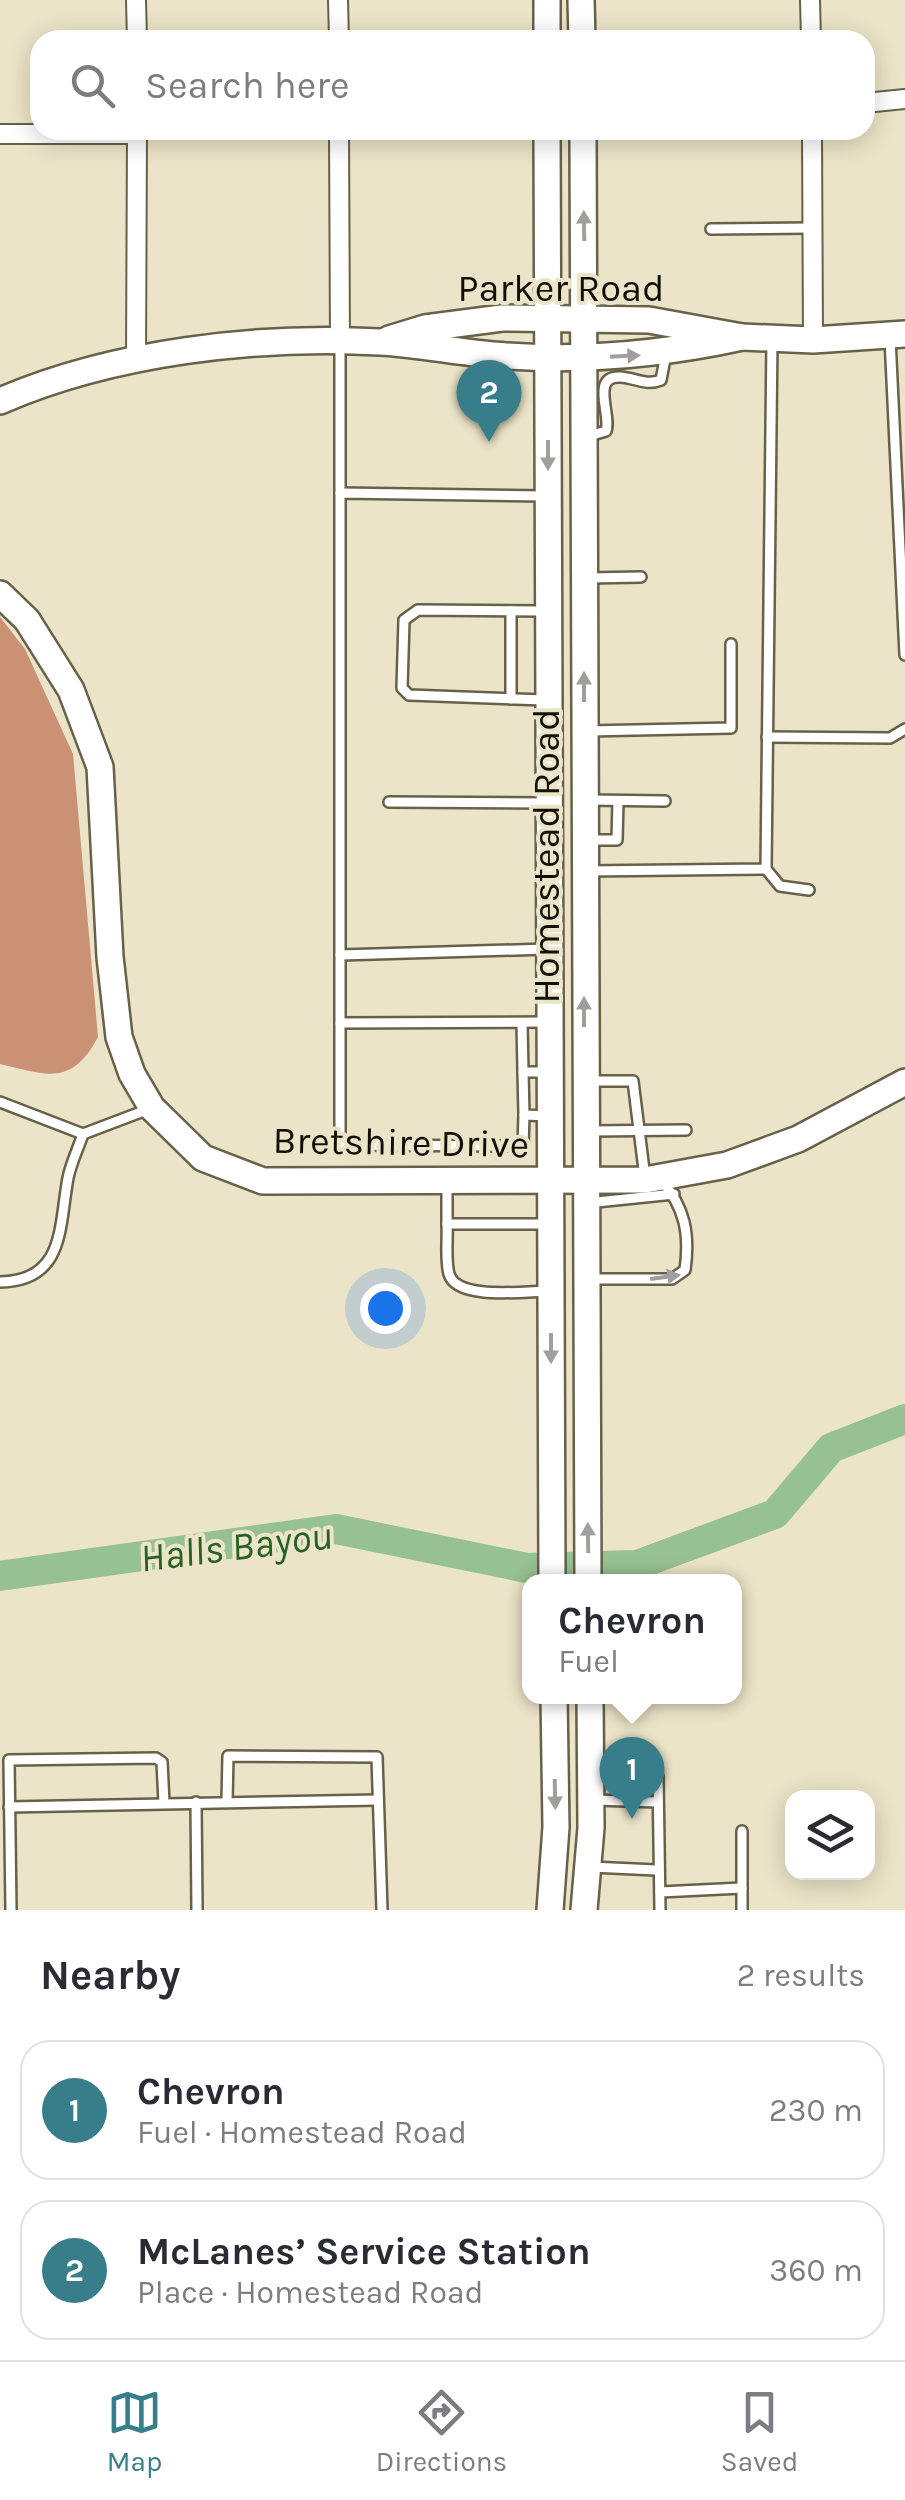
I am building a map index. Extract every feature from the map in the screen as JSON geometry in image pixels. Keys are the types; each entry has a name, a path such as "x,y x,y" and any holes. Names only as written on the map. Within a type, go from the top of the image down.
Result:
{"main road":[{"path":"547,0 547,30"},
{"path":"581,0 582,30"},
{"name":"Homestead Road","path":"547,140 552,1574"},
{"name":"Homestead Road","path":"583,140 588,1574"},
{"name":"Parker Road","path":"381,342 448,324 547,318 649,320 742,337 813,340 898,334"},
{"name":"Parker Road","path":"0,401 136,361 236,344 381,342 585,358 666,354 742,337"},
{"name":"Bretshire Drive","path":"0,594 27,620 71,690 100,767 119,1038 132,1074 152,1108 203,1158 263,1181 553,1181 584,1192 660,1184 728,1165 798,1139 905,1082"},
{"path":"551,946 584,942"},
{"path":"551,1444 586,1444"},
{"path":"550,1910 556,1827 554,1704"},
{"path":"584,1910 591,1800 590,1704"}],"street":[{"path":"136,0 137,30"},
{"path":"338,0 338,30"},
{"path":"810,0 810,30"},
{"path":"875,102 905,99"},
{"path":"0,134 30,134"},
{"path":"136,361 137,140"},
{"path":"339,140 340,342"},
{"path":"812,140 813,340"}],"lane":[{"path":"711,229 812,228"},
{"path":"898,334 905,655"},
{"path":"772,338 766,869 780,886 809,890"},
{"path":"340,342 340,1145 523,1146 522,1022"},
{"path":"584,438 606,432 609,422 602,392 608,381 617,376 651,384 661,380 666,354"},
{"path":"340,492 548,496"},
{"path":"584,578 642,577"},
{"path":"549,611 418,610 404,620 401,674 402,688 422,698 550,700"},
{"path":"510,611 511,699"},
{"path":"584,731 732,728 732,644"},
{"path":"768,737 904,734"},
{"path":"584,800 665,801"},
{"path":"584,840 617,840 618,801"},
{"path":"389,802 550,803"},
{"path":"584,872 766,869"},
{"path":"340,955 551,946"},
{"path":"340,1023 552,1022"},
{"path":"523,1072 552,1072"},
{"path":"584,1081 633,1081 640,1134 660,1184 687,1224 688,1253 681,1276 584,1278"},
{"path":"0,1102 84,1134 152,1108"},
{"path":"524,1115 552,1116"},
{"path":"584,1131 640,1134 686,1130"},
{"path":"0,1282 21,1281 37,1273 57,1246 68,1176 84,1134"},
{"path":"447,1181 449,1277 474,1292 552,1290"},
{"path":"447,1224 552,1224"},
{"path":"227,1801 228,1756 378,1757 382,1910"},
{"path":"12,1910 7,1763 12,1759 156,1758 162,1762 164,1803"},
{"path":"658,1776 656,1870 660,1910"},
{"path":"9,1807 378,1800"},
{"path":"591,1800 658,1802"},
{"path":"196,1802 197,1910"},
{"path":"742,1831 742,1910"},
{"path":"588,1867 656,1870"},
{"path":"660,1892 742,1888"}],"shaded area":[{"path":"0,617 25,649 73,754 98,1037 78,1064 56,1073 0,1064"}],"waterway":[{"name":"Halls Bayou","path":"0,1576 336,1529 527,1568 637,1565 775,1514 831,1448 905,1419"}],"place":[{"name":"McLanes’ Service Station","path":"489,442"},
{"name":"Chevron","path":"632,1819"}]}
